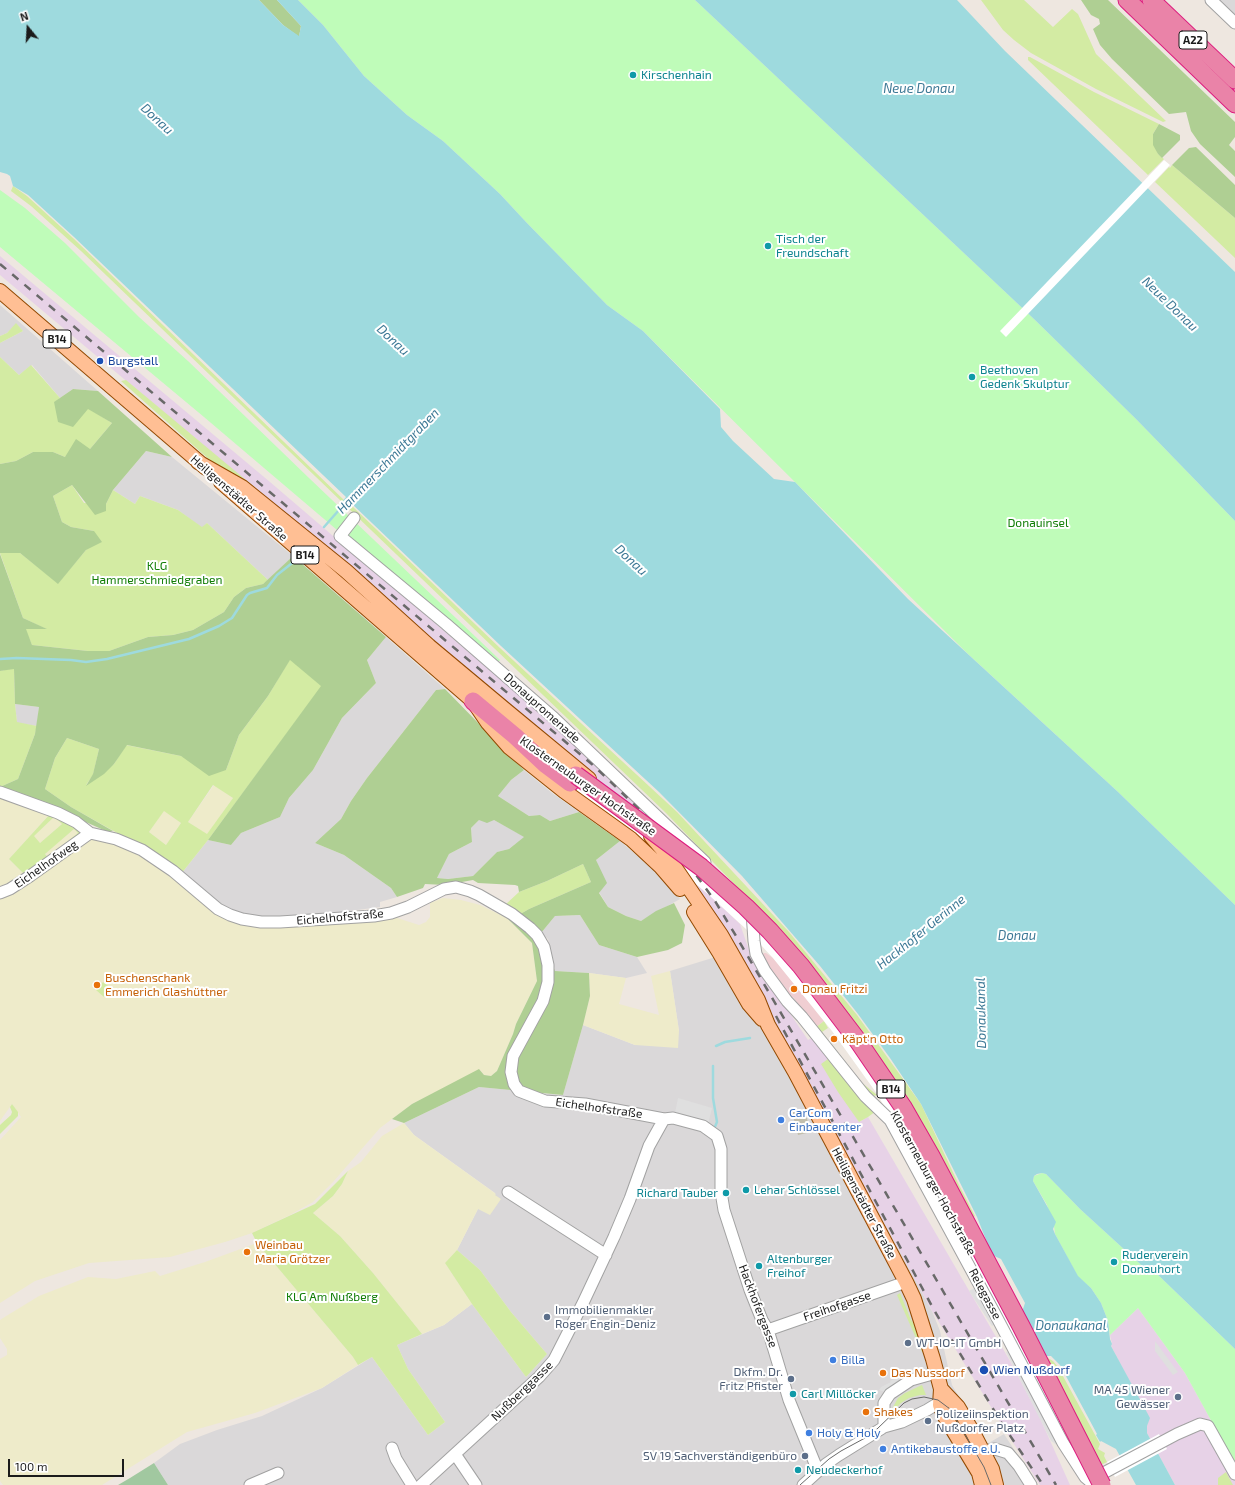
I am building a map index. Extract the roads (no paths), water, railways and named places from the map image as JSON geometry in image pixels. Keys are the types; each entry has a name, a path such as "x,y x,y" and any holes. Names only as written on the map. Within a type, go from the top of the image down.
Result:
{"highway":[{"name":"A22","path":"1127,0 1235,104"},
{"name":"A22","path":"1151,0 1235,80"},
{"name":"Heiligenstädter Straße","path":"473,701 515,736"},
{"name":"Klosterneuburger Hochstraße","path":"515,736 533,746 576,775 701,867 770,931 830,1003 894,1093 931,1156 1018,1319 1095,1485"}],"main road":[{"name":"Heiligenstädter Straße","path":"0,290 473,701"},
{"path":"198,462 242,487 346,571 429,646 631,813 663,850 721,935 758,1000 768,1025"},
{"path":"473,701 488,723 509,747 564,791 631,839 661,867 677,885 720,952 749,1004 768,1025"},
{"name":"Heiligenstädter Straße","path":"768,1025 795,1072 914,1299 926,1332 943,1396 944,1415 979,1473 982,1485"},
{"name":"Heiligenstädter Straße","path":"943,1396 958,1407 984,1452 992,1469 996,1485"}],"street":[{"path":"1211,0 1235,23"},
{"name":"Donaupromenade","path":"354,518 340,536 446,624 554,718 740,895 750,907"},
{"name":"Eichelhofstraße","path":"0,792 58,813 83,826 90,833 116,839 151,855 173,871 218,909 242,919 273,922 374,916 408,907 438,892 450,888 462,888 474,892 512,914 530,928 541,940 547,957 549,974 546,995 512,1061 512,1078 519,1091 544,1101 585,1104 664,1119 673,1118 703,1126 718,1136"},
{"name":"Eichelhofweg","path":"0,893 10,889 30,876 90,833"},
{"name":"Relegasse","path":"750,907 752,913 756,954 765,971 787,1001 802,1017 865,1096 890,1120 1063,1443 1085,1477 1095,1485"},
{"name":"Nußberggasse","path":"421,1485 539,1377 554,1360 606,1255 630,1199 649,1146 664,1119"},
{"name":"Hackhofergasse","path":"718,1136 721,1155 721,1192 724,1210 750,1290 762,1320 768,1330 789,1400 818,1472"},
{"path":"508,1192 606,1255"},
{"name":"Freihofgasse","path":"768,1330 906,1282"},
{"path":"884,1427 884,1403 890,1394 910,1380 936,1373"},
{"path":"803,1485 839,1455 884,1427 902,1422 943,1396"},
{"path":"1095,1485 1096,1477 1188,1428 1200,1424 1208,1426 1235,1474"},
{"path":"392,1448 396,1459 412,1485"},
{"path":"971,1459 984,1452 995,1449 1008,1453 1019,1466 1031,1485"},
{"path":"454,1454 476,1485"},
{"path":"250,1485 278,1473"}],"water":[{"name":"Donau","path":"0,0 259,0 283,25 299,36 301,26 277,0 298,0 323,25 364,76 407,115 443,141 500,194 607,305 643,331 720,409 721,427 733,441 774,479 795,482 908,599 1117,791 1235,905 1235,1349 1155,1272 1150,1273 1080,1209 1046,1174 1037,1174 1034,1176 1033,1181 1056,1222 1053,1229 1055,1234 1078,1276 1091,1288 1101,1303 1108,1321 1112,1344 1111,1346 1150,1418 1147,1426 1147,1433 1175,1485 1136,1485 1116,1449 1101,1441 1100,1442 1060,1365 1051,1356 1044,1356 1034,1336 1035,1330 1030,1328 1022,1312 1025,1303 1001,1259 992,1255 977,1217 921,1104 858,1014 820,966 742,876 659,792 501,646 351,503 347,507 342,502 346,497 74,237 28,195 13,186 10,176 0,172"},
{"name":"Neue Donau","path":"695,0 957,0 1005,51 1235,272 1235,521 1137,420 1035,320"}],"waterway":[{"name":"Hammerschmidtgraben","path":"324,527 346,502"},
{"name":"Hammerschmidtgraben","path":"0,659 17,658 86,662 107,659 189,639 219,626 232,618 247,595 267,588 277,575 296,560"},
{"name":"Hackhofer Gerinne","path":"716,1046 725,1042 750,1038"},
{"name":"Hackhofer Gerinne","path":"713,1066 713,1098 717,1122 714,1129"}],"tram line":[{"path":"800,1485 829,1459 865,1438 877,1429 904,1403 912,1399 924,1397 938,1400 950,1409 984,1467 991,1485"}],"railway":[{"path":"0,264 594,766 642,812 681,854 715,901 736,936 1056,1485"},
{"path":"776,1016 934,1310 1001,1422 1043,1485"}],"place":[{"name":"Kirschenhain","path":"633,75"},
{"name":"Tisch der Freundschaft","path":"768,246"},
{"name":"Burgstall","path":"100,361"},
{"name":"Beethoven Gedenk Skulptur","path":"972,377"},
{"name":"Buschenschank Emmerich Glashüttner","path":"97,985"},
{"name":"Donau Fritzi","path":"794,989"},
{"name":"Käpt'n Otto","path":"834,1039"},
{"name":"CarCom Einbaucenter","path":"781,1120"},
{"name":"Lehar Schlössel","path":"746,1190"},
{"name":"Richard Tauber","path":"726,1193"},
{"name":"Weinbau Maria Grötzer","path":"247,1252"},
{"name":"Ruderverein Donauhort","path":"1114,1262"},
{"name":"Altenburger Freihof","path":"759,1266"},
{"name":"Immobilienmakler Roger Engin-Deniz","path":"547,1317"},
{"name":"WT-IO-IT GmbH","path":"908,1343"},
{"name":"Billa","path":"833,1360"},
{"name":"Wien Nußdorf","path":"984,1370"},
{"name":"Das Nussdorf","path":"883,1373"},
{"name":"Dkfm. Dr. Fritz Pfister","path":"791,1379"},
{"name":"Carl Millöcker","path":"793,1394"},
{"name":"MA 45 Wiener Gewässer","path":"1178,1397"},
{"name":"Shakes","path":"866,1412"},
{"name":"Polizeiinspektion Nußdorfer Platz","path":"928,1421"},
{"name":"Holy & Holy","path":"809,1433"},
{"name":"Antikebaustoffe e.U.","path":"883,1449"},
{"name":"SV 19 Sachverständigenbüro","path":"805,1456"},
{"name":"Neudeckerhof","path":"798,1470"}],"park label":[{"name":"Donauinsel","path":"1038,523"},
{"name":"KLG Hammerschmiedgraben","path":"157,573"},
{"name":"KLG Am Nußberg","path":"332,1297"}],"water label":[{"name":"Donaukanal","path":"981,1013"},
{"name":"Donaukanal","path":"1071,1326"}]}
